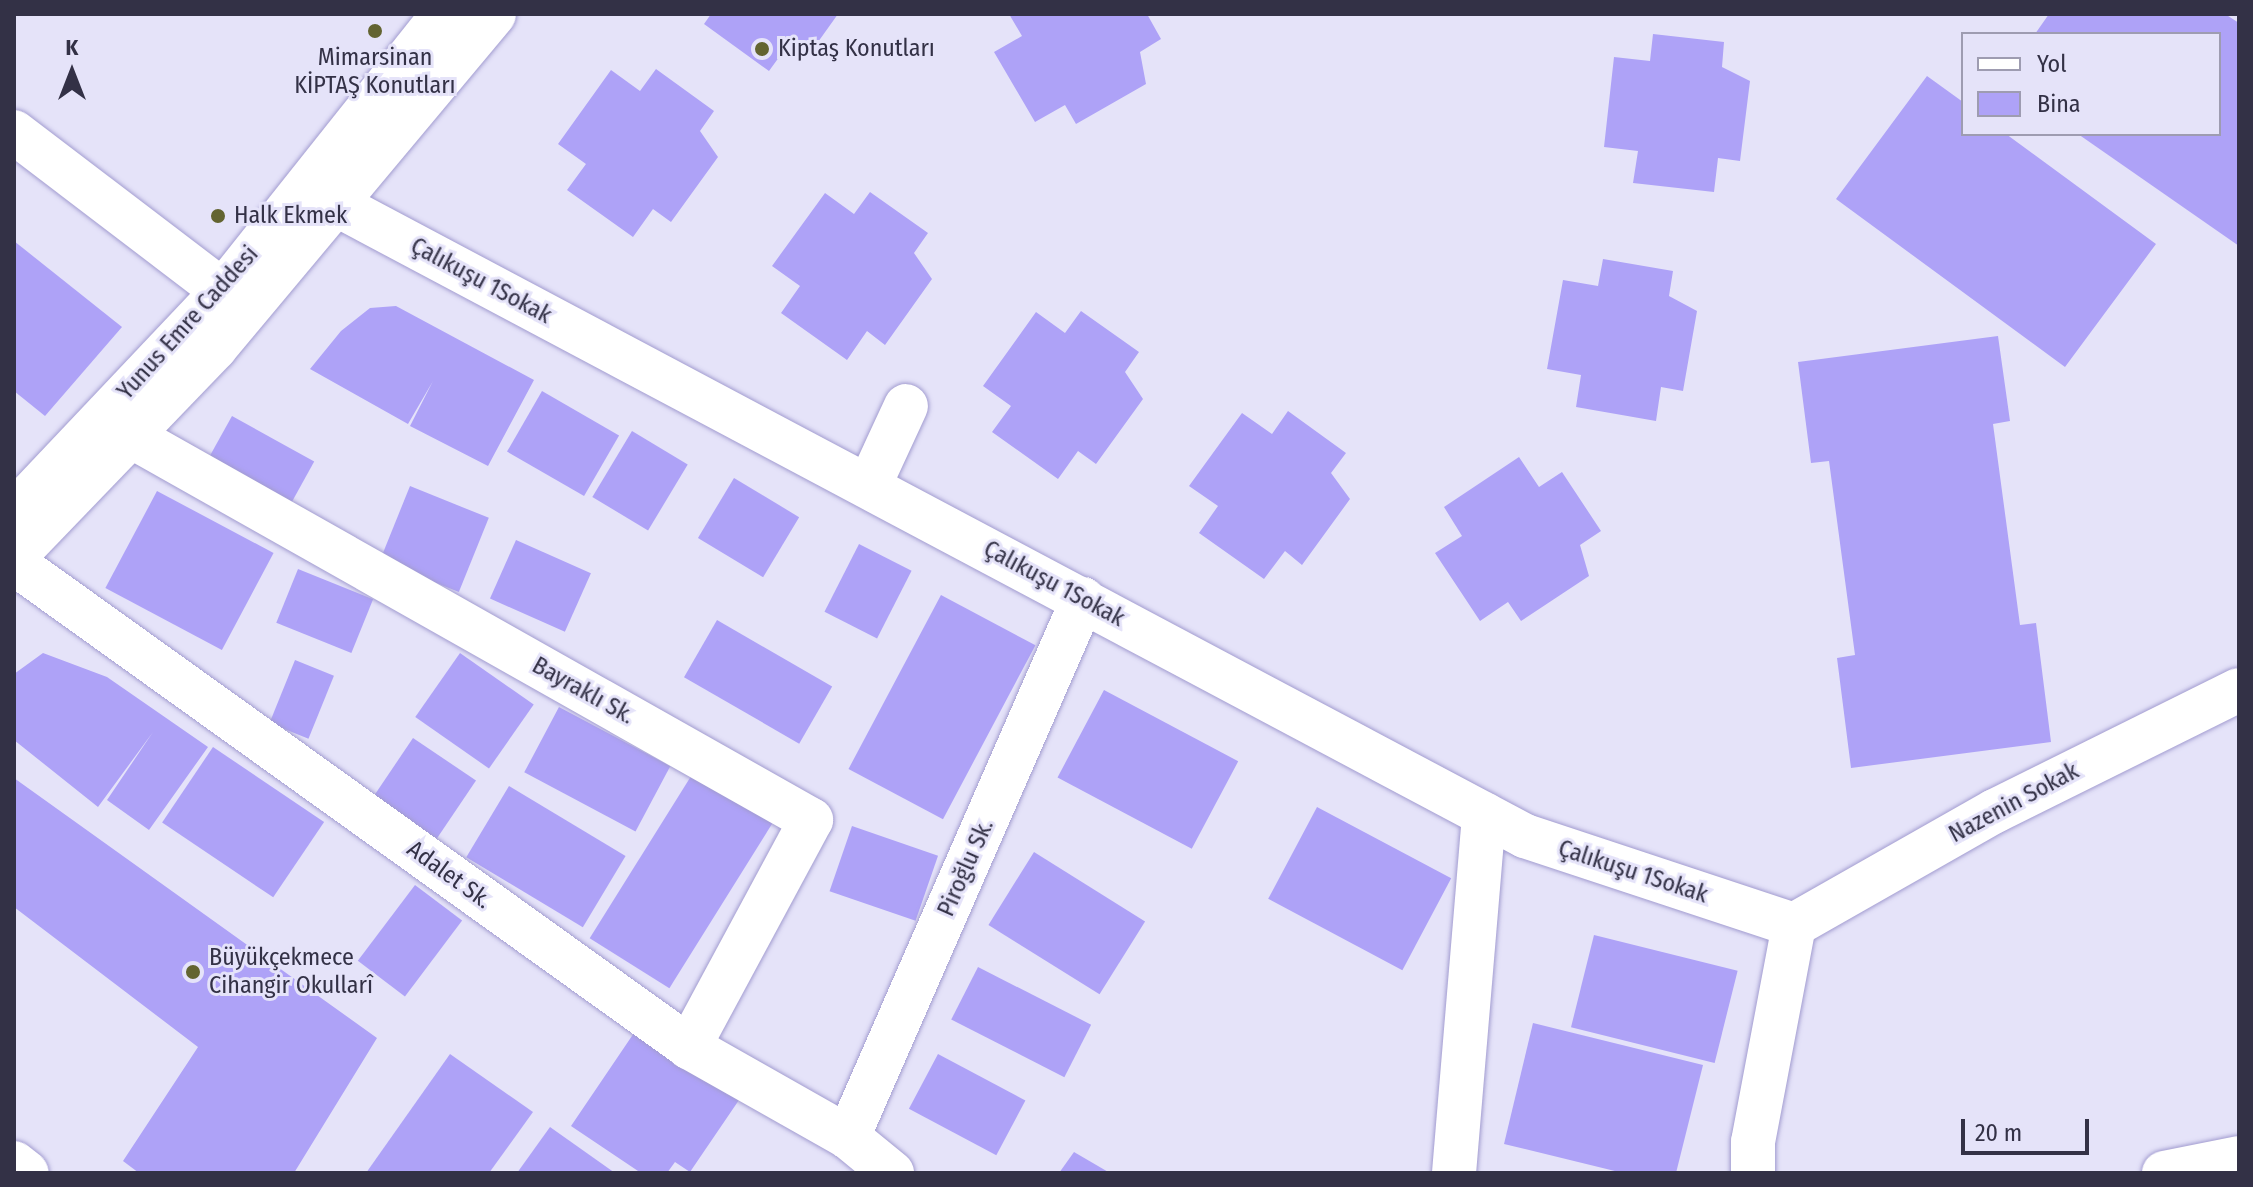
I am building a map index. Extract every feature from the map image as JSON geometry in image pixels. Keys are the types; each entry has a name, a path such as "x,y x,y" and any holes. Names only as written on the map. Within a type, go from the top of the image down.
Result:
{"street":[{"name":"Yunus Emre Caddesi","path":"14,512 223,291 443,14"},
{"path":"14,560 215,348 332,202 494,14"},
{"path":"14,132 223,291"},
{"name":"Çalıkuşu 1Sokak","path":"332,202 1525,836 1794,925"},
{"path":"869,486 906,406"},
{"name":"Bayraklı Sk.","path":"131,436 811,820 689,1047"},
{"name":"Adalet Sk.","path":"14,560 689,1047 848,1137 892,1173"},
{"name":"Piroğlu Sk.","path":"848,1137 1083,599"},
{"name":"Nazenin Sokak","path":"1794,925 1995,811 2239,690"},
{"path":"1454,1173 1484,814"},
{"path":"1753,1173 1753,1142 1794,925"},
{"path":"2164,1173 2239,1158"},
{"path":"14,1163 27,1173"}],"building":[{"name":"Kiptaş Konutları","path":"711,14 838,14 808,56 790,42 769,71 704,24"},
{"path":"1009,14 1147,14 1161,39 1140,52 1146,84 1076,124 1065,105 1035,122 994,52 1022,36"},
{"path":"2049,14 2225,14 2239,23 2239,246 2081,136 2221,136 2221,32 2036,32"},
{"path":"1653,34 1724,42 1722,67 1750,81 1740,161 1718,158 1714,192 1633,183 1638,151 1604,147 1614,57 1650,61"},
{"path":"656,69 714,111 700,131 718,157 671,222 653,209 633,237 567,190 586,164 558,144 611,70 640,91"},
{"path":"1927,76 1961,101 1961,136 2009,136 2156,244 2065,367 1836,199"},
{"path":"870,192 928,233 914,253 932,279 885,345 867,331 847,360 781,313 800,286 772,266 825,193 854,214"},
{"path":"14,241 122,327 45,416 14,391"},
{"path":"1603,259 1673,271 1669,296 1697,311 1683,391 1661,387 1656,421 1576,407 1581,375 1547,369 1563,280 1598,286"},
{"path":"396,306 534,380 488,466 410,426 433,381 408,424 310,369 341,331 370,308"},
{"path":"1081,311 1139,352 1125,372 1143,399 1096,464 1078,451 1058,479 992,432 1011,406 983,386 1036,312 1065,333"},
{"path":"1998,336 2010,421 1993,424 2020,625 2036,623 2051,742 1851,768 1837,658 1855,655 1829,461 1811,463 1798,362"},
{"path":"542,391 619,436 584,496 507,452"},
{"path":"1288,411 1346,453 1331,473 1350,499 1302,565 1285,551 1264,579 1199,533 1218,506 1189,486 1242,413 1272,434"},
{"path":"232,416 314,462 288,510 205,464"},
{"path":"632,431 688,464 648,530 592,497"},
{"path":"1519,457 1539,487 1562,472 1601,531 1580,545 1589,576 1521,621 1508,602 1480,621 1435,553 1462,536 1444,507"},
{"path":"734,478 799,517 763,577 698,538"},
{"path":"410,486 489,518 459,592 380,560"},
{"path":"157,491 274,553 222,650 105,588"},
{"path":"516,540 591,573 565,632 490,598"},
{"path":"859,544 912,571 877,639 824,612"},
{"path":"298,569 373,599 351,653 276,623"},
{"path":"941,595 1035,645 943,819 849,769"},
{"path":"717,620 832,686 799,744 684,677"},
{"path":"43,653 107,677 208,747 149,830 107,800 153,732 98,807 14,740 14,674"},
{"path":"460,653 534,705 489,769 415,717"},
{"path":"295,660 334,676 308,739 270,723"},
{"path":"1104,690 1238,761 1192,849 1058,777"},
{"path":"559,707 670,766 636,831 524,772"},
{"path":"413,738 476,780 435,841 372,799"},
{"path":"213,747 324,822 273,897 162,822"},
{"path":"693,773 773,823 669,988 590,938"},
{"name":"Büyükçekmece Cihangir Okullarî","path":"14,778 377,1038 294,1173 139,1173 123,1161 198,1047 14,907"},
{"path":"509,786 626,856 583,927 466,857"},
{"path":"1317,807 1451,878 1402,970 1268,899"},
{"path":"852,826 938,856 916,921 830,891"},
{"path":"1034,852 1145,921 1100,994 988,925"},
{"path":"415,885 462,921 405,996 358,961"},
{"path":"1594,935 1738,971 1715,1063 1571,1027"},
{"path":"978,967 1091,1025 1064,1077 951,1020"},
{"path":"1533,1023 1703,1065 1676,1173 1623,1173 1504,1144"},
{"path":"636,1030 739,1100 690,1172 675,1162 667,1173 641,1173 571,1126"},
{"path":"450,1054 533,1112 489,1173 366,1173"},
{"path":"938,1054 1025,1100 996,1155 909,1109"},
{"path":"550,1127 615,1173 517,1173"},
{"path":"1074,1152 1110,1173 1059,1173"}],"place":[{"name":"Mimarsinan KİPTAŞ Konutları","path":"375,31"},
{"name":"Kiptaş Konutları","path":"762,49"},
{"name":"Halk Ekmek","path":"218,216"},
{"name":"Büyükçekmece Cihangir Okullarî","path":"193,972"}]}
